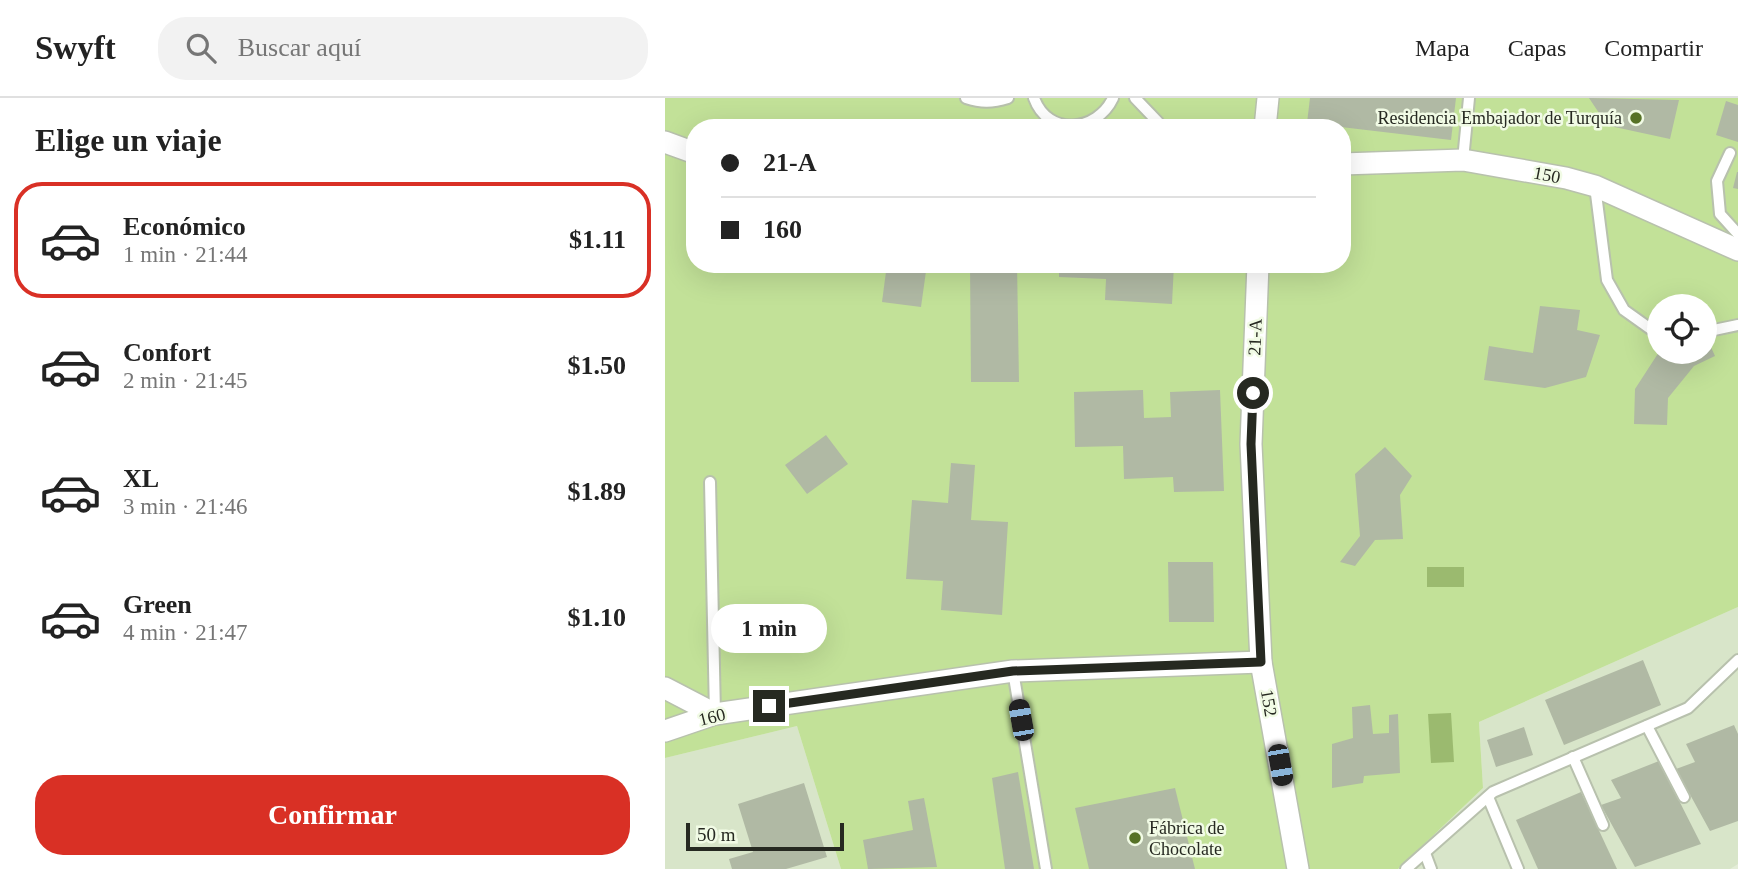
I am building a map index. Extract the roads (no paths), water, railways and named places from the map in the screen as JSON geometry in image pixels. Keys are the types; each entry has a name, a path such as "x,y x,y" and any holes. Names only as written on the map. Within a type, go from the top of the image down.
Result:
{"street":[{"path":"1266,119 1268,98"},
{"path":"665,142 686,150"},
{"name":"150","path":"1351,163 1463,160 1595,186 1736,242"},
{"name":"21-A","path":"1258,273 1251,444 1261,662"},
{"name":"160","path":"665,731 715,714 1013,671 1261,662"},
{"name":"152","path":"1261,662 1298,869"},
{"path":"665,688 715,714"}],"lane":[{"path":"966,98 977,102 1008,98"},
{"path":"1034,98 1036,104 1051,119"},
{"path":"1096,119 1113,98"},
{"path":"1135,98 1156,119"},
{"path":"1463,160 1469,98"},
{"path":"1730,153 1717,181 1720,214 1736,242"},
{"path":"1595,186 1607,280 1624,310 1647,326"},
{"path":"1717,329 1738,325"},
{"path":"710,482 715,714"},
{"path":"1406,869 1493,792 1688,708 1738,660"},
{"path":"1013,671 1046,869"},
{"path":"1647,726 1684,797"},
{"path":"1573,757 1603,825"},
{"path":"1487,797 1518,869"},
{"path":"1425,853 1431,869"}],"place":[{"name":"Residencia Embajador de Turquía","path":"1636,118"},
{"name":"Fábrica de Chocolate","path":"1135,838"}]}
